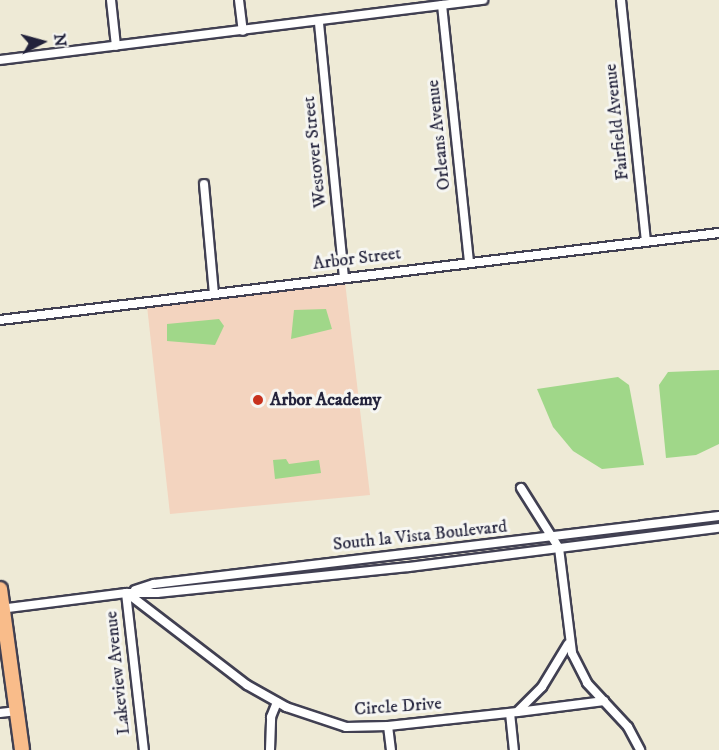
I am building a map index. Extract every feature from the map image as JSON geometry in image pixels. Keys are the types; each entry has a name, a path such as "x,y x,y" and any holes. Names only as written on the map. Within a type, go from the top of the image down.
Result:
{"main road":[{"path":"0,589 21,750"}],"street":[{"path":"111,0 116,46"},
{"path":"239,0 243,31"},
{"path":"0,60 319,23 483,0"},
{"name":"Fairfield Avenue","path":"621,0 646,241"},
{"name":"Orleans Avenue","path":"442,5 469,262"},
{"name":"Westover Street","path":"319,23 344,277"},
{"path":"204,184 214,293"},
{"name":"Arbor Street","path":"0,320 719,233"},
{"path":"521,488 555,537 559,548 568,644 587,683 628,727 640,750"},
{"name":"South la Vista Boulevard","path":"2,609 126,592 154,584 719,516"},
{"name":"South la Vista Boulevard","path":"126,592 157,593 397,568 719,528"},
{"name":"Circle Drive","path":"126,592 247,685 313,719 346,727 388,726 604,701"},
{"name":"Lakeview Avenue","path":"126,592 144,750"},
{"path":"514,750 513,713 542,687 568,644"},
{"path":"270,750 271,717 277,702"},
{"path":"0,713 17,711"},
{"path":"388,726 391,750"}],"shaded area":[{"name":"Arbor Academy","path":"345,282 370,495 170,514 147,306"}],"green space":[{"path":"326,309 332,329 291,339 294,310"},
{"path":"219,319 224,326 215,345 167,341 167,324"},
{"path":"719,370 719,444 696,455 666,458 659,385 668,372"},
{"path":"618,377 629,385 644,465 602,469 573,451 553,427 537,389"},
{"path":"286,459 289,464 319,460 321,473 275,479 273,460"}],"place":[{"name":"Arbor Academy","path":"258,400"}]}
